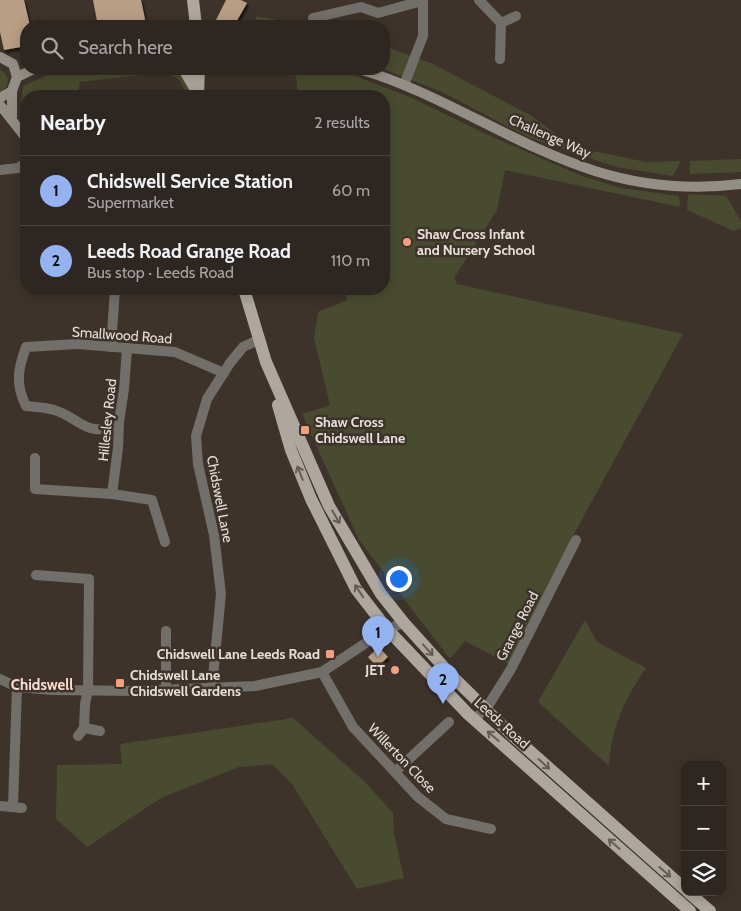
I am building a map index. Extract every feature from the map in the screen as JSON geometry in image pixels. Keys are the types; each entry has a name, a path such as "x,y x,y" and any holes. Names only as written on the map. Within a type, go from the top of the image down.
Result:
{"main road":[{"path":"193,0 195,20"},
{"path":"0,57 13,64 20,65"},
{"path":"13,64 18,77"},
{"path":"12,117 12,91 18,77 22,75"},
{"path":"187,75 195,90"},
{"path":"198,90 199,75"},
{"name":"Challenge Way","path":"374,75 404,86 595,171 661,186 741,184"},
{"path":"0,98 12,91"},
{"path":"0,105 12,117 20,129"},
{"name":"Leeds Road","path":"246,295 291,450 311,499 356,589 387,630 474,719 690,911"},
{"name":"Leeds Road","path":"266,362 329,506 381,594 404,623 451,675 520,743 681,885"},
{"path":"693,896 710,911"}],"street":[{"path":"479,0 501,23 500,59"},
{"path":"313,18 361,7 378,13 422,1 423,36 404,86"},
{"path":"501,23 516,16"},
{"path":"0,170 20,167"},
{"path":"111,347 115,295"},
{"name":"Chidswell Lane","path":"212,687 221,594 214,535 198,464 196,436 207,400 224,373 243,347 260,339"},
{"name":"Smallwood Road","path":"119,422 108,429 84,428 71,417 54,410 26,406 20,393 17,372 26,347 78,344 176,352 224,373"},
{"name":"Hillesley Road","path":"112,494 127,349"},
{"path":"36,458 35,489 112,494 152,500 165,542"},
{"name":"Grange Road","path":"474,719 486,709 511,669 576,540"},
{"path":"36,575 88,579 88,690 81,732 100,731"},
{"path":"0,679 17,687 88,690 255,686 322,672 387,630 404,623"},
{"path":"166,632 166,689"},
{"name":"Willerton Close","path":"322,672 353,726 418,797 446,819 491,829"},
{"path":"0,806 18,807 17,687"},
{"path":"395,772 449,722"}],"green space":[{"path":"256,16 277,20 256,20"},
{"path":"390,48 433,64 530,115 574,147 646,162 681,161 673,176 616,167 530,138 442,92 390,72"},
{"path":"0,70 4,72 8,81 6,87 0,92"},
{"path":"48,75 141,75 80,82 79,90 23,90 23,86"},
{"path":"172,75 183,75 189,90 184,90 176,77"},
{"path":"288,75 353,75 412,98 490,136 582,176 621,188 679,196 680,207 505,170 497,210 454,278 457,284 683,334 573,536 510,665 465,641 450,659 359,540 302,414 330,405 314,338 318,312 347,300 346,295 390,295 390,90 297,90 296,76"},
{"path":"741,159 741,172 690,174 690,161"},
{"path":"688,194 726,196 741,221 741,228 734,231 687,210"},
{"path":"585,620 597,642 646,668 620,714 610,752 609,766 538,702"},
{"path":"293,718 365,782 393,813 394,834 404,878 357,889 292,784 272,764 239,767 161,798 87,847 56,819 57,765 122,764 120,744"}],"building":[{"path":"0,0 24,0 29,20 20,20 20,47 4,50 0,32"},
{"path":"93,0 141,0 145,20 97,20"},
{"path":"226,0 241,0 247,3 237,20 216,20"},
{"path":"379,647 388,657 377,667 368,657"}],"place":[{"name":"Shaw Cross Infant and Nursery School","path":"407,242"},
{"name":"Shaw Cross Chidswell Lane","path":"305,430"},
{"name":"Chidswell Lane Leeds Road","path":"330,654"},
{"name":"Chidswell Service Station","path":"378,657"},
{"name":"JET","path":"395,670"},
{"name":"Chidswell Lane Chidswell Gardens","path":"120,683"},
{"name":"Leeds Road Grange Road","path":"443,704"}],"district":[{"name":"Chidswell","path":"42,685"}]}
